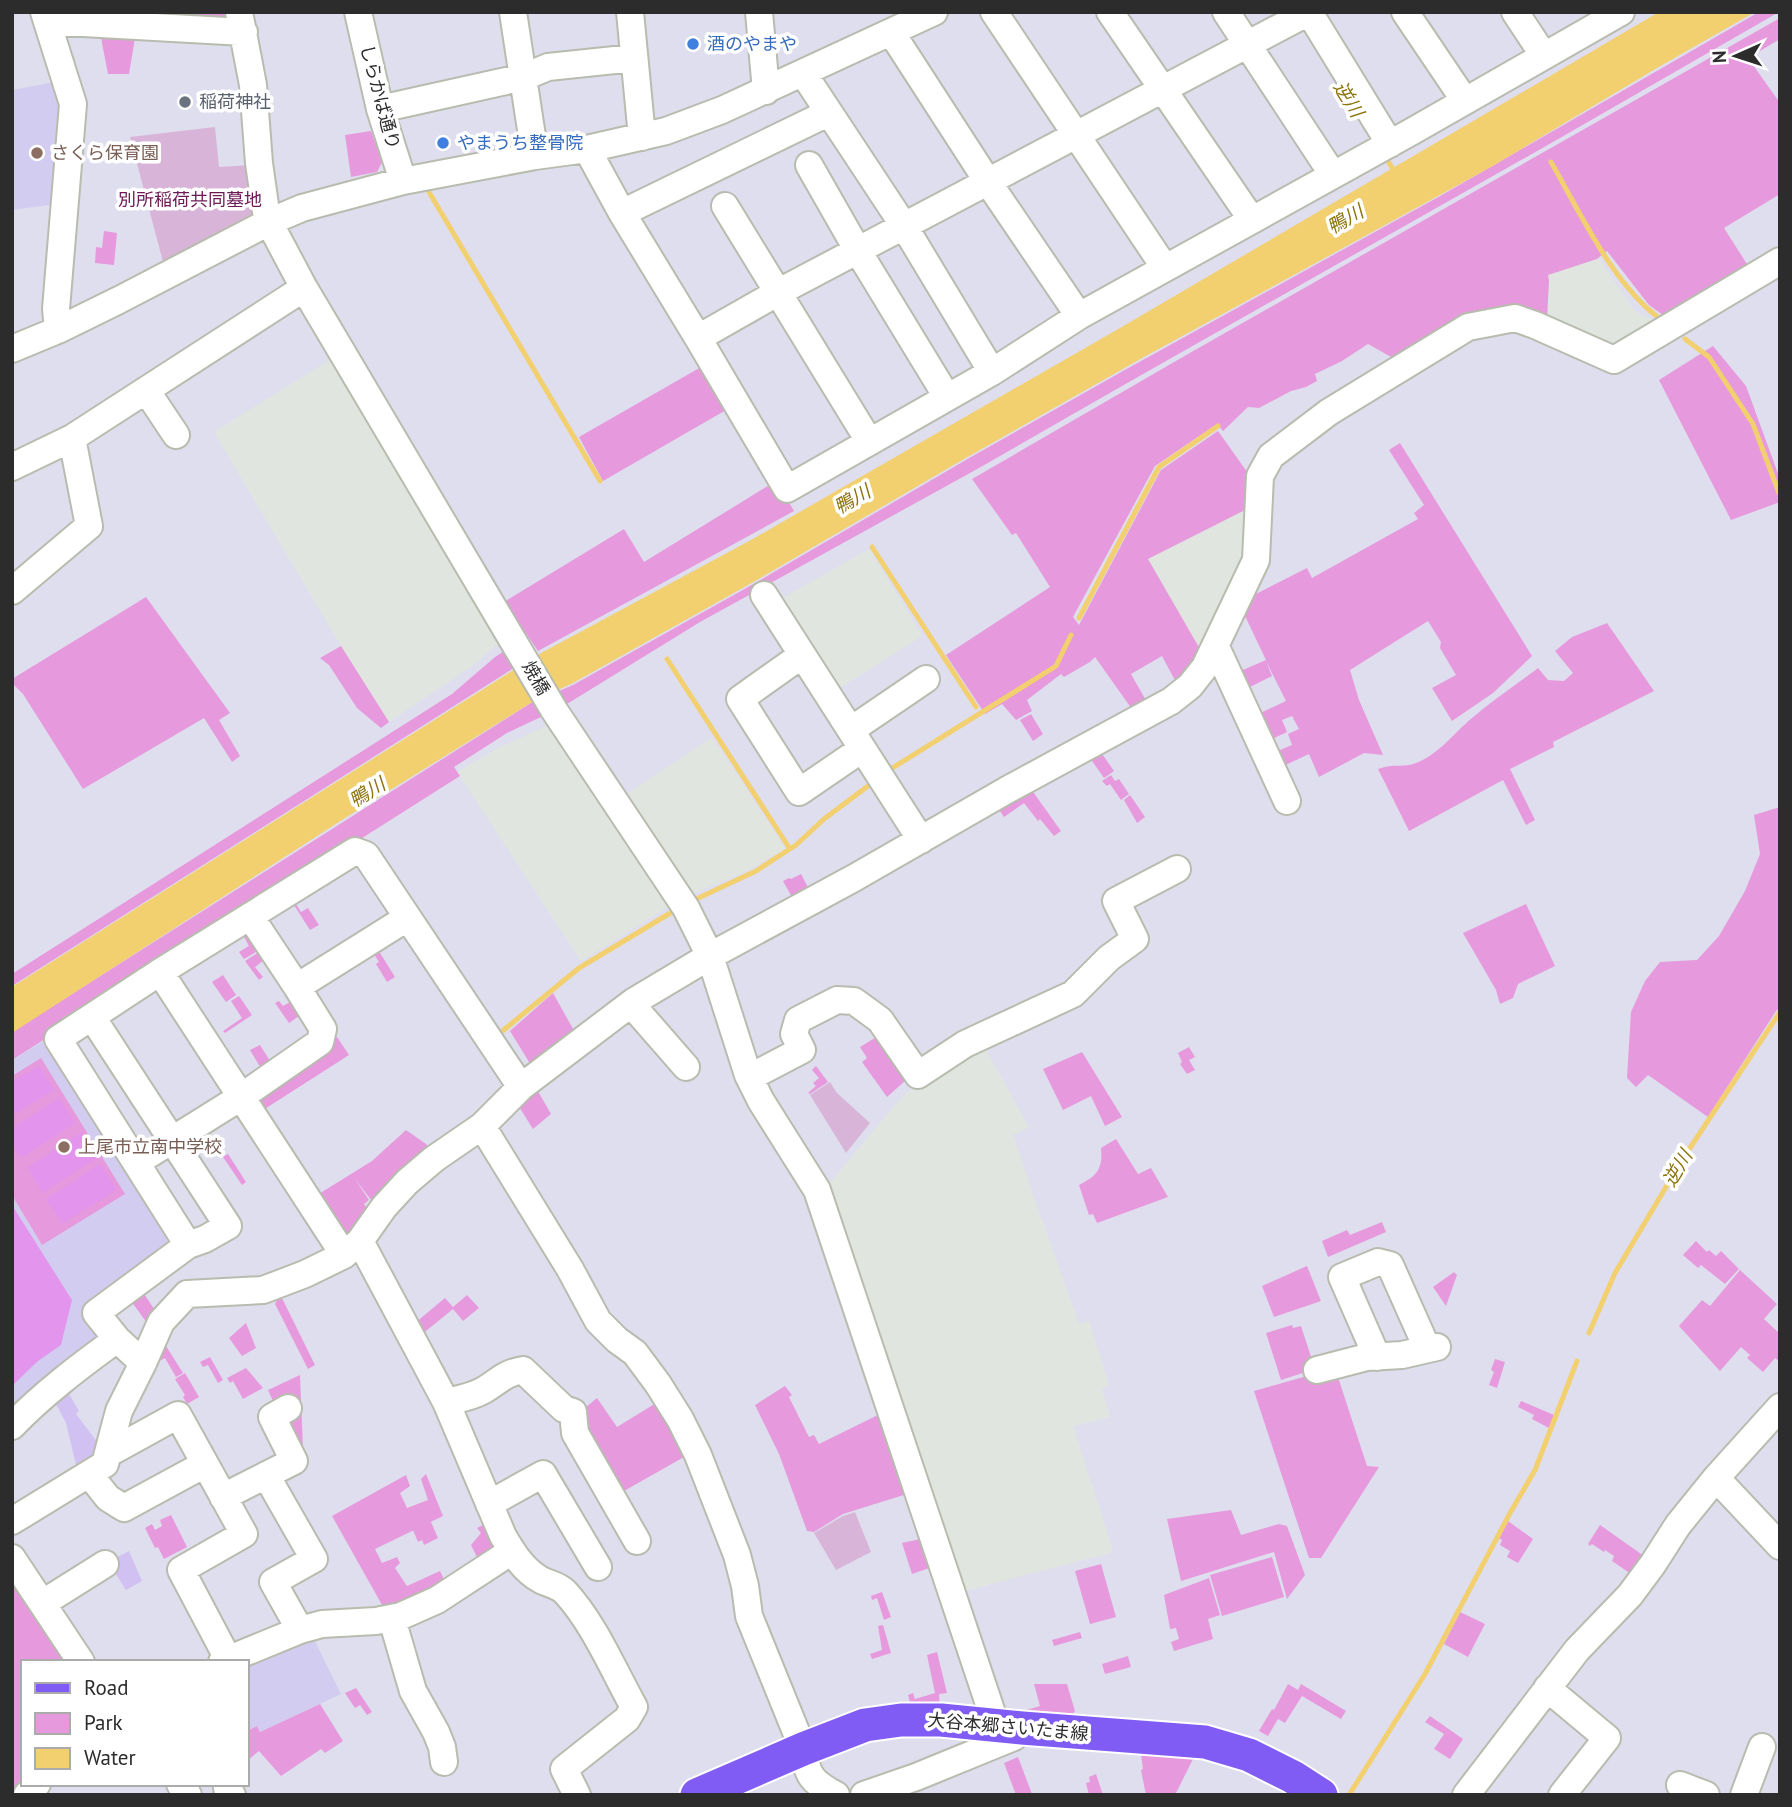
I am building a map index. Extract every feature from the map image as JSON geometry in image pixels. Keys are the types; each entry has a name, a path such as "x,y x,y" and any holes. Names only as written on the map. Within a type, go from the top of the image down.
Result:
{"main road":[{"name":"大谷本郷さいたま線","path":"697,1795 803,1749 865,1726 901,1720 941,1720 1205,1742 1249,1755 1293,1777 1321,1795"}],"street":[{"name":"しらかば通り","path":"358,12 380,109 403,181"},
{"path":"513,12 535,156"},
{"path":"630,12 642,137"},
{"path":"760,12 766,91"},
{"path":"12,349 58,330 269,222 302,208 403,181 587,149 690,123 766,91 934,12"},
{"path":"994,12 1165,268"},
{"path":"1110,12 1252,220"},
{"path":"1226,12 1334,175"},
{"path":"1405,12 1465,101"},
{"path":"1515,12 1544,56"},
{"path":"587,149 622,213 787,489 992,372 1079,316 1621,12"},
{"path":"698,338 777,293 1303,15 1383,147"},
{"path":"58,330 56,309 72,104 45,17 241,22"},
{"name":"焼橋","path":"241,22 253,85 259,163 269,222 304,288 554,710 683,903 710,956 748,1075 761,1101 817,1190 1009,1726"},
{"path":"891,32 1079,316"},
{"path":"380,109 524,77 548,67 634,58"},
{"path":"803,74 904,226 992,372"},
{"path":"622,213 828,113"},
{"path":"808,164 947,397"},
{"path":"725,206 869,441"},
{"path":"12,1521 105,1464 119,1411 161,1322 187,1294 263,1290 305,1274 352,1248 407,1182 482,1126 521,1087 631,1004 710,956 1171,701 1190,686 1216,647 1256,560 1260,476 1271,456 1329,412 1468,327 1503,320 1515,318 1535,325 1614,360 1780,261"},
{"path":"12,467 72,438 304,288"},
{"path":"146,390 176,435"},
{"path":"12,591 89,526 72,438"},
{"path":"764,595 921,840"},
{"path":"1216,647 1287,801"},
{"path":"802,655 740,699 799,792 868,758 926,679"},
{"path":"188,1245 58,1039 355,851 366,855 521,1087"},
{"path":"748,1075 758,1073 802,1050 794,1034 798,1020 837,1000 854,1002 880,1020 918,1075 965,1044 1073,994 1109,958 1135,939 1116,901 1177,869"},
{"path":"137,1162 241,1097 320,1042 323,1029 250,916"},
{"path":"298,987 407,918"},
{"path":"160,972 241,1097 352,1248 446,1402 512,1552 521,1564 539,1579 562,1588 582,1612 634,1706 626,1719 564,1769 577,1795"},
{"path":"631,1004 686,1067"},
{"path":"92,1017 228,1226 188,1245 96,1313 117,1339 143,1363"},
{"path":"482,1126 570,1269 598,1321 635,1353 680,1419 698,1455 737,1555 749,1616 803,1749 806,1766 817,1785 836,1795"},
{"path":"1317,1370 1367,1357 1377,1357 1402,1355 1432,1348 1390,1265 1378,1262 1342,1277 1377,1357"},
{"path":"12,1426 69,1373 117,1339"},
{"path":"446,1402 483,1391 509,1372 523,1370 564,1409 573,1412 575,1433 637,1541"},
{"path":"1466,1795 1577,1650 1630,1595 1678,1525 1716,1478 1780,1407"},
{"path":"223,1497 294,1461 272,1417 288,1408"},
{"path":"109,1453 178,1415 244,1534 181,1570 225,1660 322,1624 392,1619 437,1600 512,1552"},
{"path":"89,1474 108,1498 124,1508 205,1464"},
{"path":"489,1504 543,1474 598,1567"},
{"path":"266,1475 314,1559 273,1582 300,1630"},
{"path":"1716,1478 1780,1546"},
{"path":"12,1558 80,1660"},
{"path":"43,1603 106,1564"},
{"path":"392,1619 413,1691 439,1739 444,1762"},
{"path":"1547,1688 1607,1738 1562,1795"},
{"path":"864,1795 1014,1737 1009,1726"},
{"path":"1744,1795 1762,1747"},
{"path":"1680,1785 1706,1795"}],"shaded area":[{"name":"さくら保育園","path":"59,81 66,103 57,204 12,210 12,90"},
{"path":"1598,258 1635,311 1662,325 1612,351 1547,320 1548,275"},
{"path":"333,358 499,643 471,667 389,722 214,432"},
{"path":"1249,508 1250,558 1204,656 1147,559"},
{"path":"869,549 922,636 835,691 776,602"},
{"path":"554,723 671,905 581,961 457,772 498,748"},
{"path":"712,737 785,849 743,873 691,894 624,796"},
{"name":"上尾市立南中学校","path":"47,1039 171,1235 169,1249 82,1308 101,1337 12,1413 12,1060"},
{"path":"981,1041 1029,1127 1013,1135 1079,1324 1089,1321 1109,1385 1102,1389 1110,1417 1073,1426 1113,1550 968,1590 960,1586 824,1190 901,1098 925,1078"},
{"path":"39,1066 54,1090 12,1116 12,1082"},
{"path":"59,1098 75,1123 21,1158 12,1145 12,1128"},
{"path":"81,1133 97,1158 43,1193 27,1168"},
{"path":"100,1164 117,1190 62,1224 46,1199"},
{"path":"12,1205 72,1300 61,1345 38,1361 12,1386"},
{"path":"312,1635 341,1694 260,1732 257,1726 248,1730 248,1662"}],"green space":[{"path":"53,12 229,12 232,25"},
{"path":"1759,12 1779,12 979,468 700,622 567,704 559,691 757,582 1123,371 1442,195"},
{"path":"1780,18 1780,39 1748,58 1780,103 1780,194 1724,228 1752,272 1670,320 1649,305 1607,251 1597,259 1548,275 1547,320 1393,358 1368,344 1315,374 1317,381 1306,387 1291,391 1259,408 1248,407 1223,431 1217,424 1155,466 1073,617 1079,625 1161,470 1218,431 1250,476 1249,508 1148,559 1204,656 1178,686 1162,656 1131,674 1148,704 1134,712 1095,657 1064,677 1061,674 1027,700 1032,711 1016,720 1002,704 985,714 946,655 1050,587 1016,533 1012,535 972,479"},
{"path":"101,31 136,32 129,74 108,74"},
{"name":"別所稲荷共同墓地","path":"215,127 219,167 251,165 256,214 163,262 130,137"},
{"path":"371,131 382,162 377,172 351,177 345,135"},
{"path":"104,231 117,233 114,265 95,263 96,247 102,248"},
{"path":"1713,346 1746,386 1780,479 1780,502 1731,520 1659,380"},
{"path":"708,363 733,406 603,481 579,437"},
{"path":"1400,443 1532,656 1493,693 1452,721 1432,688 1456,675 1428,621 1350,670 1359,700 1383,755 1364,753 1319,777 1309,754 1279,768 1273,753 1292,745 1288,734 1299,729 1292,716 1282,720 1287,732 1268,741 1256,715 1286,701 1266,661 1272,676 1244,690 1236,673 1266,660 1246,618 1241,615 1246,599 1307,568 1312,578 1418,519 1414,513 1424,505 1389,450"},
{"path":"776,481 794,511 538,651 504,602 624,529 644,562"},
{"path":"146,597 230,713 219,720 240,756 232,762 204,718 83,789 23,694 12,683 12,679"},
{"path":"1607,623 1654,691 1553,742 1554,747 1510,769 1535,820 1526,825 1503,780 1409,831 1378,769 1412,764 1432,754 1480,711 1538,668 1548,680 1564,681 1573,673 1555,651 1572,637"},
{"path":"341,646 389,722 381,728 357,708 329,665 320,658"},
{"path":"506,650 514,668 12,986 12,974 452,694"},
{"path":"534,701 543,716 507,733 454,767 460,776 12,1060 12,1032"},
{"path":"1031,714 1043,734 1033,741 1020,720"},
{"path":"1100,751 1114,771 1104,778 1090,758"},
{"path":"1111,775 1115,781 1119,779 1129,794 1121,800 1110,784 1107,786 1102,781"},
{"path":"1031,789 1061,831 1054,836 1024,803 1004,817 996,805"},
{"path":"1130,795 1145,817 1137,823 1124,800"},
{"path":"1780,807 1780,1007 1708,1117 1648,1075 1636,1087 1627,1078 1631,1012 1645,981 1660,962 1697,960 1719,936 1745,891 1760,854 1754,815"},
{"path":"801,874 811,893 794,901 783,881"},
{"path":"294,901 301,912 308,908 319,925 310,930 294,905 276,917 275,915"},
{"path":"1526,904 1555,966 1518,984 1513,998 1500,1004 1496,990 1463,933"},
{"path":"247,932 261,949 244,959 239,952 249,946 243,935"},
{"path":"377,948 395,977 387,982 372,951"},
{"path":"262,950 267,958 255,967 263,977 259,980 245,961"},
{"path":"223,975 236,995 226,1002 212,982"},
{"path":"553,993 577,1036 534,1070 510,1031"},
{"path":"239,996 252,1015 225,1033 223,1031 242,1018 231,1001"},
{"path":"279,1001 283,1006 290,1002 299,1016 289,1023 275,1003"},
{"path":"883,1033 906,1080 887,1097 862,1062 867,1058 860,1047"},
{"path":"337,1037 349,1055 260,1112 250,1097"},
{"path":"260,1045 272,1064 262,1070 250,1050"},
{"path":"1189,1047 1195,1057 1189,1060 1195,1070 1187,1074 1180,1064 1182,1062 1178,1053"},
{"path":"1082,1052 1122,1117 1105,1126 1091,1096 1063,1110 1043,1069"},
{"path":"41,1058 125,1194 42,1245 12,1195 12,1076"},
{"path":"816,1066 828,1082 810,1094 808,1093 816,1086 813,1083 819,1078 812,1070"},
{"path":"830,1082 837,1093 870,1123 846,1153 810,1095"},
{"path":"535,1086 551,1114 533,1129 516,1102"},
{"path":"406,1130 433,1152 375,1205 355,1179 369,1200 364,1204 369,1211 351,1241 314,1197 372,1161"},
{"path":"1116,1139 1138,1174 1151,1168 1168,1197 1097,1223 1093,1214 1089,1215 1079,1185 1098,1171 1101,1148"},
{"path":"228,1154 246,1182 242,1185 223,1157"},
{"path":"1382,1222 1386,1232 1328,1257 1322,1241 1347,1230 1350,1235"},
{"path":"1696,1241 1707,1252 1709,1250 1716,1256 1721,1251 1739,1269 1725,1284 1701,1265 1698,1268 1683,1255"},
{"path":"1307,1266 1321,1301 1274,1317 1262,1286"},
{"path":"1740,1270 1777,1304 1764,1319 1780,1334 1780,1362 1775,1358 1763,1372 1747,1358 1750,1355 1741,1347 1720,1371 1679,1326 1702,1300 1710,1306"},
{"path":"1454,1272 1457,1275 1446,1306 1433,1287"},
{"path":"142,1291 159,1316 148,1334 143,1327 147,1323 131,1301"},
{"path":"280,1294 315,1365 308,1369 275,1304"},
{"path":"467,1295 479,1308 463,1321 453,1309 421,1335 415,1323 445,1298 453,1307"},
{"path":"246,1323 256,1348 242,1356 229,1338"},
{"path":"1292,1325 1293,1328 1301,1326 1315,1369 1281,1380 1266,1333"},
{"path":"161,1338 183,1373 176,1377 165,1358 148,1367"},
{"path":"210,1357 223,1380 218,1383 208,1365 203,1367 200,1362"},
{"path":"1495,1359 1505,1362 1497,1388 1489,1385"},
{"path":"246,1368 263,1388 243,1399 233,1381 230,1383 227,1378"},
{"path":"1335,1368 1367,1466 1379,1467 1321,1558 1309,1558 1254,1391"},
{"path":"185,1373 199,1397 187,1404 175,1379"},
{"path":"300,1375 303,1449 307,1454 299,1459 268,1390"},
{"path":"785,1386 792,1395 789,1397 809,1437 814,1435 819,1444 882,1413 910,1493 843,1514 814,1532 807,1531 779,1454 755,1405"},
{"path":"597,1398 617,1427 661,1400 691,1453 617,1495 580,1412"},
{"path":"1521,1401 1554,1415 1549,1428 1532,1419 1534,1415 1518,1407"},
{"path":"426,1474 443,1516 375,1549 382,1563 397,1557 400,1563 395,1568 407,1586 440,1571 446,1584 386,1612 332,1516 406,1475 410,1486 400,1493 407,1508 428,1500 421,1479"},
{"path":"1231,1510 1241,1535 1279,1524 1287,1526 1305,1575 1287,1599 1274,1552 1181,1581 1167,1519"},
{"path":"855,1512 871,1552 836,1570 814,1533"},
{"path":"171,1515 187,1547 164,1559 145,1528 152,1524 155,1530 162,1526 160,1520"},
{"path":"1508,1521 1533,1539 1518,1563 1507,1557 1510,1551 1500,1545 1502,1540 1499,1538"},
{"path":"431,1522 438,1538 424,1545 422,1540 418,1542 413,1530"},
{"path":"489,1522 499,1546 479,1561 471,1545 481,1533 477,1528"},
{"path":"1600,1525 1644,1556 1631,1574 1612,1561 1614,1556 1588,1544"},
{"path":"925,1538 935,1566 912,1574 902,1543"},
{"path":"1272,1557 1284,1597 1222,1616 1210,1575"},
{"path":"1101,1564 1116,1617 1090,1624 1075,1571"},
{"path":"21,1578 71,1660 21,1660 22,1786 16,1795 12,1795 12,1585"},
{"path":"1209,1578 1220,1615 1208,1619 1213,1639 1174,1651 1171,1642 1179,1639 1176,1628 1170,1629 1164,1595"},
{"path":"882,1592 891,1617 884,1620 877,1598 872,1600 871,1596"},
{"path":"1460,1612 1485,1624 1468,1657 1444,1644"},
{"path":"883,1625 891,1653 872,1659 870,1654 882,1650 878,1626"},
{"path":"1080,1632 1082,1638 1054,1646 1052,1640"},
{"path":"937,1652 947,1693 939,1694 940,1710 912,1710 908,1695 913,1693 915,1699 935,1693 927,1655"},
{"path":"1128,1656 1131,1667 1105,1674 1102,1664"},
{"path":"1034,1684 1067,1684 1075,1711 1066,1722 1010,1715 1040,1706"},
{"path":"1288,1684 1298,1690 1301,1684 1346,1711 1341,1719 1302,1696 1285,1723 1278,1719 1268,1736 1259,1731"},
{"path":"356,1688 372,1712 367,1715 360,1705 355,1708 345,1693"},
{"path":"320,1704 343,1741 325,1753 321,1749 281,1776 259,1751 248,1760 248,1730 257,1726 260,1732"},
{"path":"1430,1716 1463,1739 1450,1759 1434,1749 1444,1734 1425,1722"},
{"path":"1140,1747 1196,1753 1175,1795 1146,1795"},
{"path":"1018,1757 1031,1795 1016,1795 1004,1763"},
{"path":"1096,1774 1103,1795 1089,1795 1086,1783 1090,1782 1089,1777"}],"sand":[{"path":"65,1387 79,1411 76,1414 104,1451 78,1473 66,1423 53,1398"},
{"path":"129,1551 142,1581 126,1590 108,1562"}],"water":[{"name":"鴨川","path":"1659,12 1755,12 1491,167 1144,357 573,683 534,701 345,818 12,1033 12,987 515,669 751,540 1120,328"}],"waterway":[{"name":"逆川","path":"1384,154 1395,173"},
{"name":"逆川","path":"1551,162 1598,246 1626,286 1659,318"},
{"path":"426,187 600,481"},
{"name":"逆川","path":"1685,339 1709,357 1753,424 1779,493"},
{"path":"1079,618 1159,467 1218,426"},
{"path":"872,547 976,707"},
{"path":"886,772 1056,666 1071,635"},
{"path":"667,659 790,849"},
{"path":"692,901 756,871 796,845 824,819 876,780"},
{"path":"500,1033 579,968 677,909"},
{"name":"逆川","path":"1589,1333 1615,1273 1682,1160 1780,1012"},
{"path":"1349,1795 1425,1674 1535,1470 1577,1361"}],"place":[{"name":"酒のやまや","path":"693,44"},
{"name":"稲荷神社","path":"185,102"},
{"name":"やまうち整骨院","path":"443,143"},
{"name":"さくら保育園","path":"37,153"},
{"name":"上尾市立南中学校","path":"64,1147"}]}
